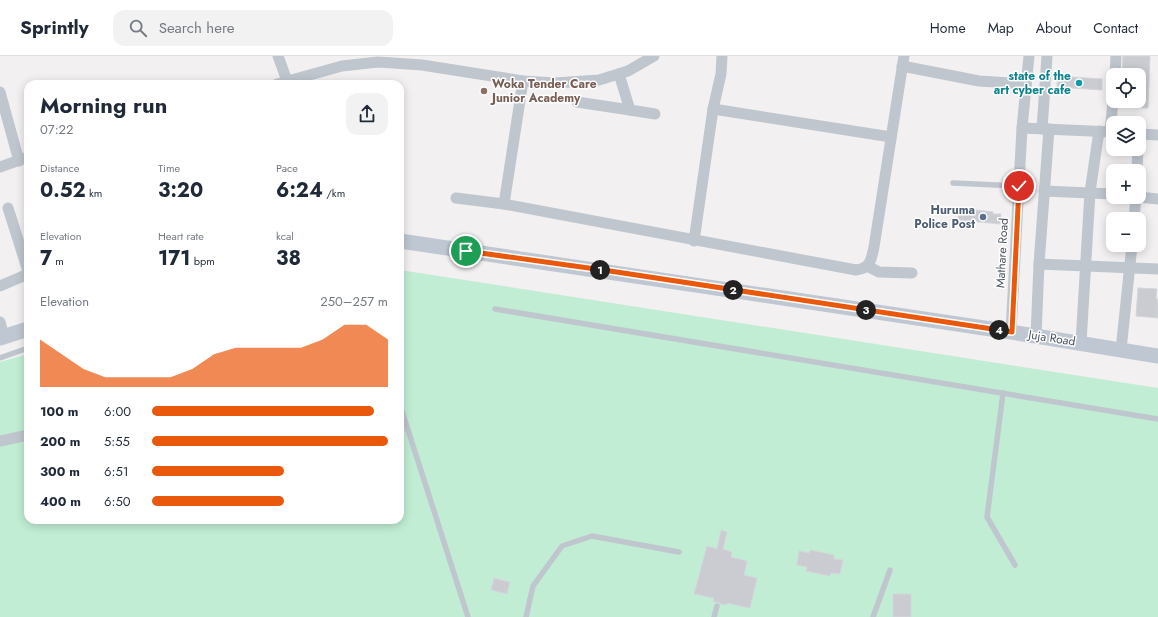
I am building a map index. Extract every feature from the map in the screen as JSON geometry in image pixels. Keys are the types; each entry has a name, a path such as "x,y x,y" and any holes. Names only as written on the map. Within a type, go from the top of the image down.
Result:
{"main road":[{"name":"Juja Road","path":"404,237 1158,356"},
{"path":"1,332 24,330"}],"street":[{"path":"278,56 282,80"},
{"path":"290,80 342,66 378,62 422,65 523,81 555,83 599,80 628,71 654,56"},
{"path":"694,241 713,109 721,74 722,56"},
{"name":"Mathare Road","path":"1012,332 1022,128 1029,56"},
{"path":"1036,336 1044,191 1047,56"},
{"path":"1115,68 1116,56"},
{"path":"456,198 556,213 694,241 856,270 862,269 867,266 870,261 874,247 903,61 979,81 1026,84"},
{"path":"619,74 630,110"},
{"path":"504,204 523,81"},
{"path":"0,92 24,159 0,167"},
{"path":"577,102 655,114"},
{"path":"713,109 891,137"},
{"path":"1022,128 1106,132"},
{"path":"1146,135 1158,135"},
{"path":"1081,343 1090,192 1106,136"},
{"path":"1044,191 1106,193"},
{"path":"1146,198 1158,199"},
{"path":"8,208 24,258"},
{"path":"1121,350 1132,252"},
{"path":"1039,264 1158,269"},
{"path":"867,266 879,272 912,273"},
{"path":"0,286 24,276"},
{"path":"0,441 24,436"}],"lane":[{"path":"953,184 1019,186"},
{"path":"495,309 1158,419"},
{"path":"0,358 24,349"},
{"path":"1003,393 987,517 1015,565"},
{"path":"404,417 468,617"},
{"path":"526,617 533,586 562,546 592,536 679,552"},
{"path":"873,617 890,570"},
{"path":"714,617 717,606"}],"green space":[{"path":"404,271 1158,388 1158,617 0,617 0,362 24,355 24,524 404,524"}],"building":[{"path":"1123,56 1150,56 1148,108 1146,108 1146,68 1122,68"},
{"name":"state of the art cyber cafe","path":"1057,76 1102,79 1102,90 1057,87"},
{"path":"959,208 1001,214 1000,224 958,220"},
{"path":"1138,288 1157,289 1156,299 1158,299 1158,318 1136,316"},
{"path":"721,530 727,532 723,549 732,552 731,557 747,561 744,575 757,578 750,608 727,603 727,605 713,602 714,598 694,594 707,546 717,549"},
{"path":"810,550 834,555 834,559 843,560 840,574 831,573 830,576 806,571 807,567 797,565 799,551 809,553"},
{"path":"494,578 510,582 507,594 491,590"},
{"path":"893,594 911,594 911,617 893,617"}],"place":[{"name":"state of the art cyber cafe","path":"1079,83"},
{"name":"Woka Tender Care Junior Academy","path":"484,91"},
{"name":"Huruma Police Post","path":"983,217"}],"route":[{"path":"466,251 610,271 1012,332 1019,186"}]}
